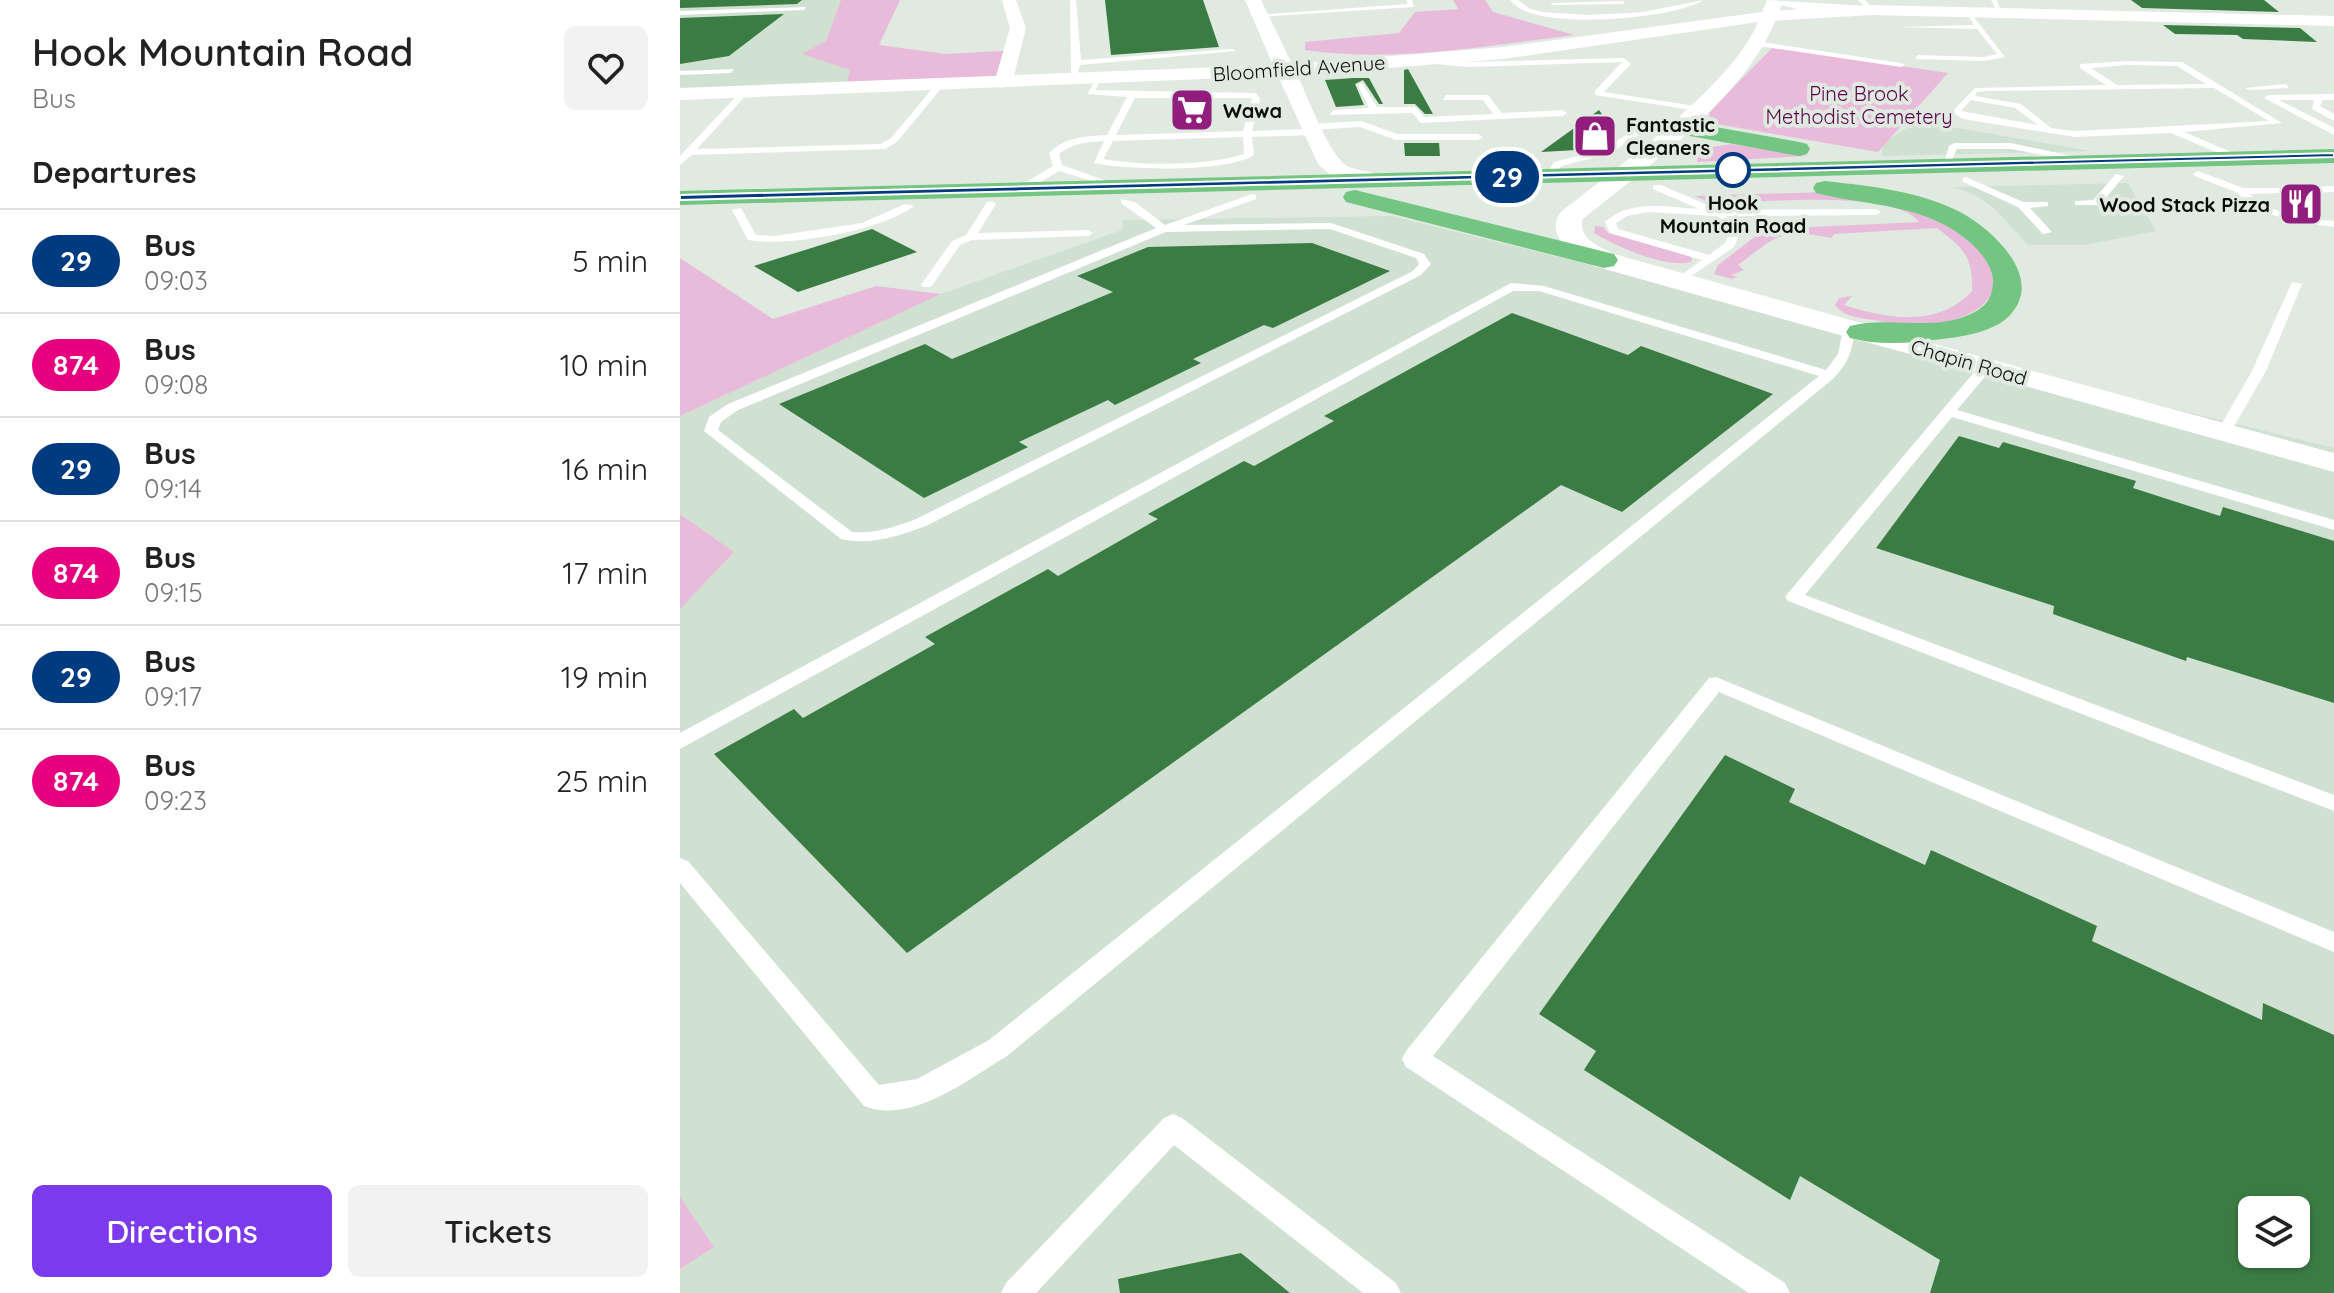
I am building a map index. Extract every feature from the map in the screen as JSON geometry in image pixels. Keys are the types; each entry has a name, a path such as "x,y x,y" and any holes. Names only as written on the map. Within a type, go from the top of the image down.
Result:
{"highway":[{"path":"1676,127 1842,157 1946,164"},
{"path":"1720,186 1691,172 1683,163 1683,155 1693,147 1753,141"},
{"path":"680,198 1022,189 1252,197 1345,195 1613,182 1691,172 2334,156"},
{"path":"680,211 991,204 1279,183 1370,180 1551,176 1657,187 2334,170"},
{"path":"1787,184 1878,195 1941,213 1986,242 2005,269 2007,299 1999,310 1987,317 1938,331 1904,334 1854,330"},
{"path":"1345,195 1604,260"}],"main road":[{"path":"1783,0 1813,9 1865,7"},
{"name":"Bloomfield Avenue","path":"1771,5 1968,13 1997,7 2334,21"},
{"name":"Bloomfield Avenue","path":"680,94 1003,83 1074,72 1097,80 1286,69 1358,76 1412,61 1519,52 1680,26 1771,5 1865,7 1912,12"},
{"path":"1604,260 1573,242 1567,225 1570,217 1742,66 1771,5"},
{"path":"1256,7 1314,120 1326,159 1339,171 1370,180"},
{"path":"1680,26 1729,26 1757,39"},
{"path":"1279,183 1308,175 1326,159"},
{"name":"Chapin Road","path":"1604,260 1854,330"}],"street":[{"path":"1003,83 1018,28 1009,0"},
{"name":"Chapin Road","path":"1854,330 2334,463"}],"lane":[{"path":"1073,0 1074,72 1232,51"},
{"path":"1256,7 1412,6 1409,0"},
{"path":"1513,0 1527,10 1556,17 1593,18 1681,7 1701,0"},
{"path":"1522,6 1623,4 1637,0"},
{"path":"680,13 803,10"},
{"path":"1918,57 1998,58 2002,52 1968,13"},
{"path":"1901,27 1981,27"},
{"path":"1757,39 1901,65"},
{"path":"1412,61 1460,66 1624,60 1627,64 1598,93 1695,109"},
{"path":"2116,88 2083,66 2088,63 2179,64 2278,123 2075,134 1963,116 1956,112 1975,90 1988,89 2116,88 2215,86"},
{"path":"2127,63 2140,71"},
{"path":"680,73 731,71"},
{"path":"1358,76 1374,110"},
{"path":"2154,79 2167,87"},
{"path":"1097,80 1090,92 1253,95 1256,99 1247,134 1249,155 1241,160 1178,164 1106,164 1097,161 1132,95"},
{"path":"691,152 882,147 894,140 940,85"},
{"path":"2291,86 2249,88 2334,132"},
{"path":"680,162 745,92"},
{"path":"1446,98 1485,97 1499,116"},
{"path":"2320,97 2315,107 2334,118"},
{"path":"2268,98 2334,97"},
{"path":"1969,98 2018,106 2050,130"},
{"path":"1058,167 1054,153 1061,146 1090,139 1247,134 1374,110 1415,110 1421,120 1563,113"},
{"path":"1314,120 1361,124 1396,137 1478,137"},
{"path":"1551,176 1557,164 1602,156 1622,146 1648,125 1676,127"},
{"path":"2172,131 2235,157"},
{"path":"2172,131 2180,142 2179,158"},
{"path":"1022,189 1058,167"},
{"path":"1058,167 1120,194 1164,229 1331,226 1420,256 1425,264 1417,273 900,531 868,537 847,536 711,431 714,420 733,407 1164,229 1252,197"},
{"path":"2198,174 2242,191 2280,190"},
{"path":"2079,203 2096,203 2119,176"},
{"path":"1966,180 2022,205 2047,232"},
{"path":"1657,187 1717,213 1736,231 1730,245 1681,280"},
{"path":"2304,190 2334,189"},
{"path":"2242,191 2245,198 2267,211 2333,225"},
{"path":"970,237 991,204"},
{"path":"2022,205 2044,204"},
{"path":"737,210 752,238 774,239 864,226 909,206"},
{"path":"1710,259 1614,231 1610,222 1624,213 1648,209 1717,213 1876,212"},
{"path":"927,285 956,243 970,237 1088,233"},
{"path":"2224,432 2259,371 2296,284"},
{"path":"680,742 1506,289 1540,288 1829,375"},
{"path":"680,867 873,1097 909,1096 998,1048 1829,375 1848,349 1854,330"},
{"path":"1986,367 1794,597 2334,803"},
{"path":"1949,412 2334,525"},
{"path":"1775,1293 1415,1059 1716,683 2334,942"},
{"path":"1016,1293 1173,1127 1386,1293"}],"shaded area":[{"path":"680,0 841,0 826,41 850,70 845,89 680,94"},
{"path":"1918,121 2090,151 1882,156 1883,143"},
{"path":"2128,183 2156,231 2085,245 2028,245 1995,209 1973,194 1953,187"},
{"path":"1392,216 2334,448 2334,1293 680,1293 680,1269 714,1247 680,1197 680,609 734,552 680,514 680,416 941,294 1122,230 1123,220"}],"green space":[{"path":"841,0 900,0 879,45 946,54 1019,50 1007,83 845,89 850,70 802,54 826,41"},
{"path":"1453,0 1485,0 1493,12 1574,35 1406,54 1338,54 1305,50 1305,42 1399,33 1415,12 1458,9"},
{"name":"Pine Brook Methodist Cemetery","path":"1773,47 1948,73 1878,152 1711,123 1709,112"},
{"path":"1731,144 1808,156 1697,162 1698,155 1712,147"},
{"path":"1825,192 1908,208 1954,229 1981,252 1989,265 1993,278 1992,291 1985,302 1973,312 1953,320 1924,325 1858,318 1835,305 1839,298 1852,296 1844,305 1878,314 1912,317 1944,311 1959,303 1972,291 1971,269 1965,254 1937,228 1834,234 1831,238 1789,234 1771,241 1738,265 1744,270 1731,275 1737,277 1732,279 1714,274 1718,265 1765,229 1919,222 1906,212 1860,202 1732,202 1734,210 1730,210 1694,196"},
{"path":"1595,226 1603,227 1608,233 1689,256 1691,262 1669,262 1641,255 1594,233"},
{"path":"680,258 773,319 876,286 941,294 680,416"},
{"path":"680,514 734,552 680,609"},
{"path":"680,1197 714,1247 680,1269"}],"building":[{"path":"680,0 802,0 797,4 680,8"},
{"path":"1105,0 1203,0 1219,47 1111,55"},
{"path":"2131,0 2264,0 2279,12 2142,8"},
{"path":"784,14 729,56 680,64 680,18"},
{"path":"2163,25 2300,28 2317,42 2243,39 2237,35 2175,34"},
{"path":"1408,69 1433,114 1425,114 1415,104 1404,104 1404,70"},
{"path":"1369,78 1383,104 1379,104 1363,80 1355,84 1364,105 1336,107 1325,80"},
{"path":"1599,110 1615,133 1595,149 1541,152"},
{"path":"1404,143 1439,143 1440,156 1405,156"},
{"path":"872,229 917,252 798,292 754,266"},
{"path":"1312,243 1390,271 1273,328 1264,325 1193,359 1201,363 1115,405 1108,400 1019,442 1028,447 924,498 779,404 925,344 952,359 1113,292 1077,276 1148,247"},
{"path":"1512,313 1628,355 1641,346 1773,394 1622,512 1561,485 907,953 714,754 794,709 803,718 935,644 925,637 1048,569 1058,576 1158,519 1148,514 1244,461 1254,466 1334,421 1324,416"},
{"path":"1959,436 1999,448 2003,442 2136,481 2133,488 2220,516 2223,507 2334,541 2334,703 2187,657 2186,661 2053,614 2054,606 1876,548"},
{"path":"1725,755 1795,789 1789,802 1925,865 1931,850 2097,926 2092,941 2262,1020 2263,1003 2334,1035 2334,1293 1930,1293 1940,1260 1800,1176 1790,1200 1584,1070 1596,1051 1539,1014"},
{"path":"1241,1253 1290,1293 1120,1293 1118,1279"}],"bus line":[{"name":"29","path":"680,198 1622,175 2147,158 2334,156"}],"place":[{"name":"Wawa","path":"1192,110"},
{"name":"Fantastic Cleaners","path":"1595,136"},
{"name":"Hook Mountain Road","path":"1733,170"},
{"name":"Wood Stack Pizza","path":"2301,204"}]}
